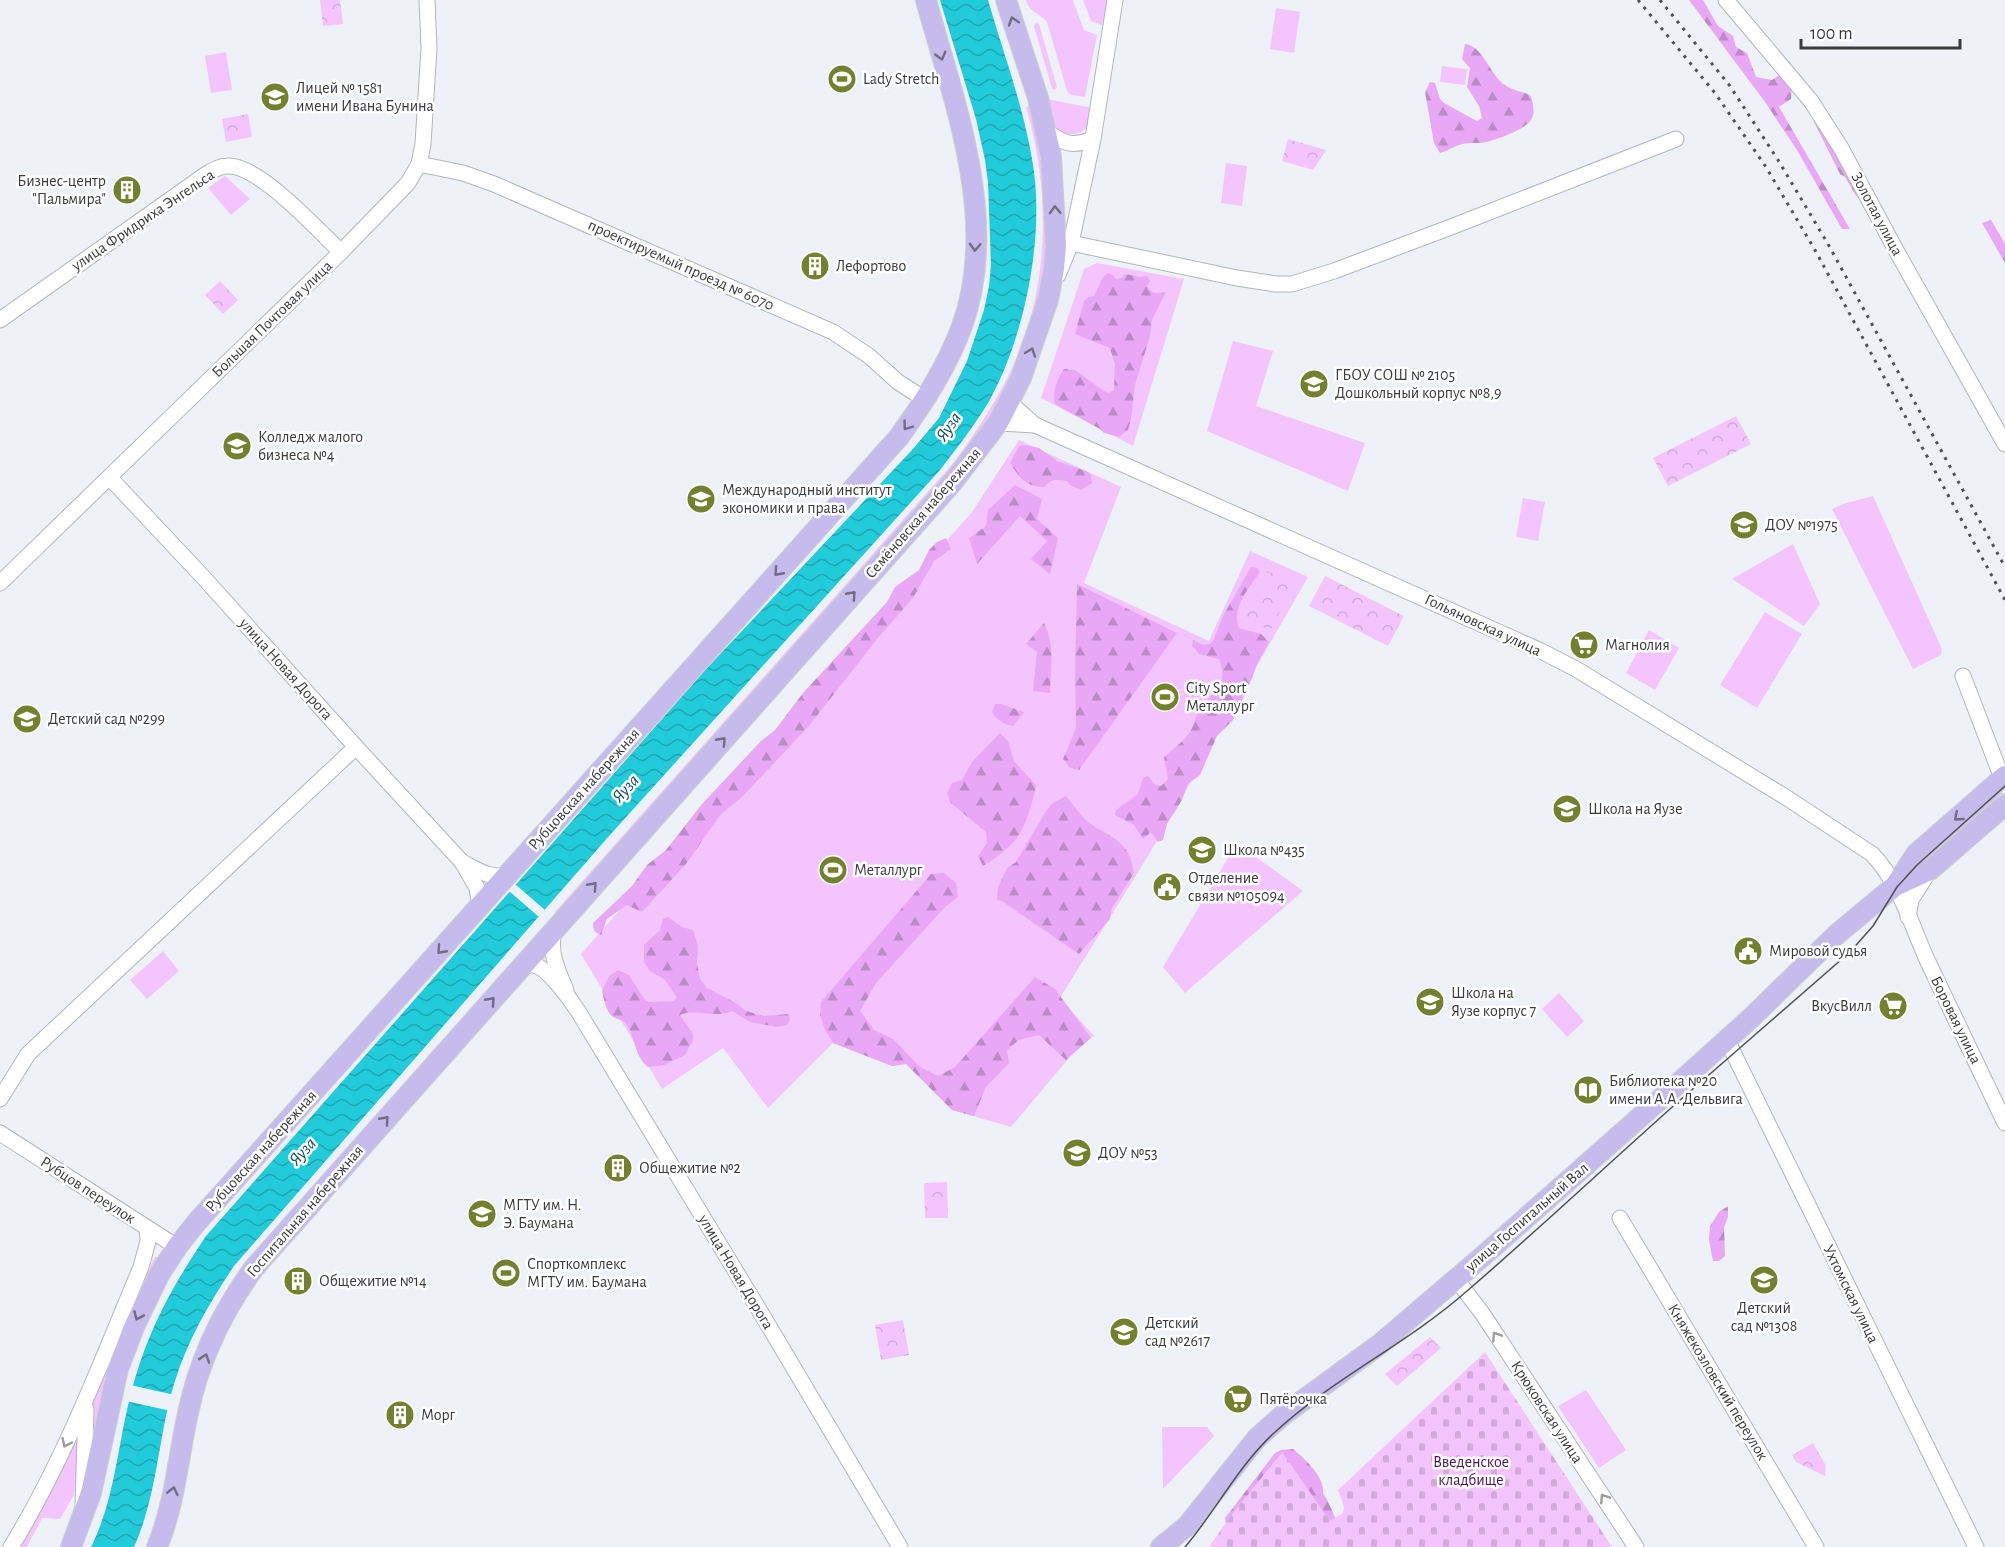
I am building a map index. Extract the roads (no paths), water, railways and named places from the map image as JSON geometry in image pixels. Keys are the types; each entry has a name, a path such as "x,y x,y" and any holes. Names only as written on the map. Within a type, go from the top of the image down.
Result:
{"main road":[{"name":"Рубцовская набережная","path":"71,1547 83,1518 100,1455 118,1369 144,1303 177,1247 899,437 926,400 950,357 963,324 973,287 976,240 974,192 968,156 926,0"},
{"name":"Семёновская набережная","path":"554,930 952,483 998,423 1009,402 1028,359 1048,300 1056,246 1053,178 1047,132 1006,0"},
{"name":"улица Госпитальный Вал","path":"1895,886 1916,854 2004,780"},
{"name":"улица Госпитальный Вал","path":"1161,1547 1187,1526 1257,1438 1283,1415 1380,1344 1456,1279 1727,1040 1836,935 1895,886 1930,870 2005,805"},
{"name":"Госпитальная набережная","path":"157,1547 174,1491 194,1389 211,1339 235,1294 254,1268 554,930"}],"street":[{"name":"Большая Почтовая улица","path":"0,583 110,478 408,183 419,164 423,144 429,48 427,0"},
{"path":"1048,300 1071,243 1093,139 1115,0"},
{"name":"Золотая улица","path":"1726,0 1812,101 2005,444"},
{"path":"1047,132 1063,142 1079,144 1093,139"},
{"path":"1071,243 1237,278 1292,284 1334,271 1451,227 1676,139"},
{"name":"проектируемый проезд № 6070","path":"419,164 463,173 494,183 833,332 869,356 898,382 926,400"},
{"name":"улица Фридриха Энгельса","path":"0,320 205,175 227,165 242,168 267,182 340,252"},
{"name":"Гольяновская улица","path":"1009,402 1035,426 1461,614 1569,666 1787,798 1872,854 1883,866 1895,886"},
{"name":"Гольяновская улица","path":"998,423 1035,426"},
{"name":"улица Новая Дорога","path":"110,478 462,862 477,888 480,906"},
{"path":"1963,676 2004,780"},
{"path":"0,1099 28,1054 356,747"},
{"name":"улица Новая Дорога","path":"462,862 487,875 508,874"},
{"path":"1908,917 1911,900 1930,870"},
{"name":"Боровая улица","path":"1895,886 2005,1123"},
{"name":"улица Новая Дорога","path":"554,930 553,959 570,998 900,1547"},
{"name":"улица Новая Дорога","path":"520,968 530,965 540,967 570,998"},
{"name":"Ухтомская улица","path":"1727,1040 1976,1547"},
{"name":"Рубцов переулок","path":"0,1133 177,1247"},
{"name":"Княжекозловский переулок","path":"1620,1218 1816,1547"},
{"path":"11,1547 35,1508 92,1383 141,1267 148,1241 147,1228"},
{"path":"130,1293 166,1264"},
{"name":"Крюковская улица","path":"1456,1279 1482,1313 1636,1547"},
{"path":"83,1518 85,1412 92,1383"}],"water":[{"name":"Яуза","path":"940,0 988,0 1023,119 1036,188 1034,252 1022,317 1001,377 988,403 940,470 609,836 234,1266 200,1321 180,1365 169,1401 148,1506 134,1547 91,1547 110,1494 129,1401 143,1356 170,1295 206,1236 707,668 912,450 939,418 967,361 984,310 991,265 985,160 976,119"}],"tram line":[{"path":"1185,1547 1238,1474 1274,1433 1320,1395 1420,1328 1494,1268 1679,1101 1850,952 1873,926 1897,887 1917,865 2005,786"}],"railway":[{"path":"1638,0 1715,93 1766,167 1815,250 2005,600"},
{"path":"1660,0 1730,86 1778,160 1828,244 2005,567"}],"place":[{"name":"Lady Stretch","path":"842,79"},
{"name":"Лицей № 1581 имени Ивана Бунина","path":"275,97"},
{"name":"Бизнес-центр \"Пальмира\"","path":"127,190"},
{"name":"Лефортово","path":"815,266"},
{"name":"ГБОУ СОШ № 2105 Дошкольный корпус №8,9","path":"1314,384"},
{"name":"Колледж малого бизнеса №4","path":"237,446"},
{"name":"Международный институт экономики и права","path":"701,499"},
{"name":"ДОУ №1975","path":"1744,525"},
{"name":"Магнолия","path":"1584,645"},
{"name":"City Sport Металлург","path":"1165,697"},
{"name":"Детский сад №299","path":"27,719"},
{"name":"Школа на Яузе","path":"1567,809"},
{"name":"Школа №435","path":"1202,850"},
{"name":"Металлург","path":"833,870"},
{"name":"Отделение связи №105094","path":"1167,887"},
{"name":"Мировой судья","path":"1748,951"},
{"name":"Школа на Яузе корпус 7","path":"1430,1002"},
{"name":"ВкусВилл","path":"1893,1006"},
{"name":"Библиотека №20 имени А.А. Дельвига","path":"1588,1090"},
{"name":"ДОУ №53","path":"1077,1153"},
{"name":"Общежитие №2","path":"618,1168"},
{"name":"МГТУ им. Н. Э. Баумана","path":"482,1214"},
{"name":"Спорткомплекс МГТУ им. Баумана","path":"506,1273"},
{"name":"Детский сад №1308","path":"1764,1280"},
{"name":"Общежитие №14","path":"298,1281"},
{"name":"Детский сад №2617","path":"1124,1332"},
{"name":"Пятёрочка","path":"1238,1399"},
{"name":"Морг","path":"400,1415"}],"park label":[{"name":"Введенское кладбище","path":"1471,1471"}]}
